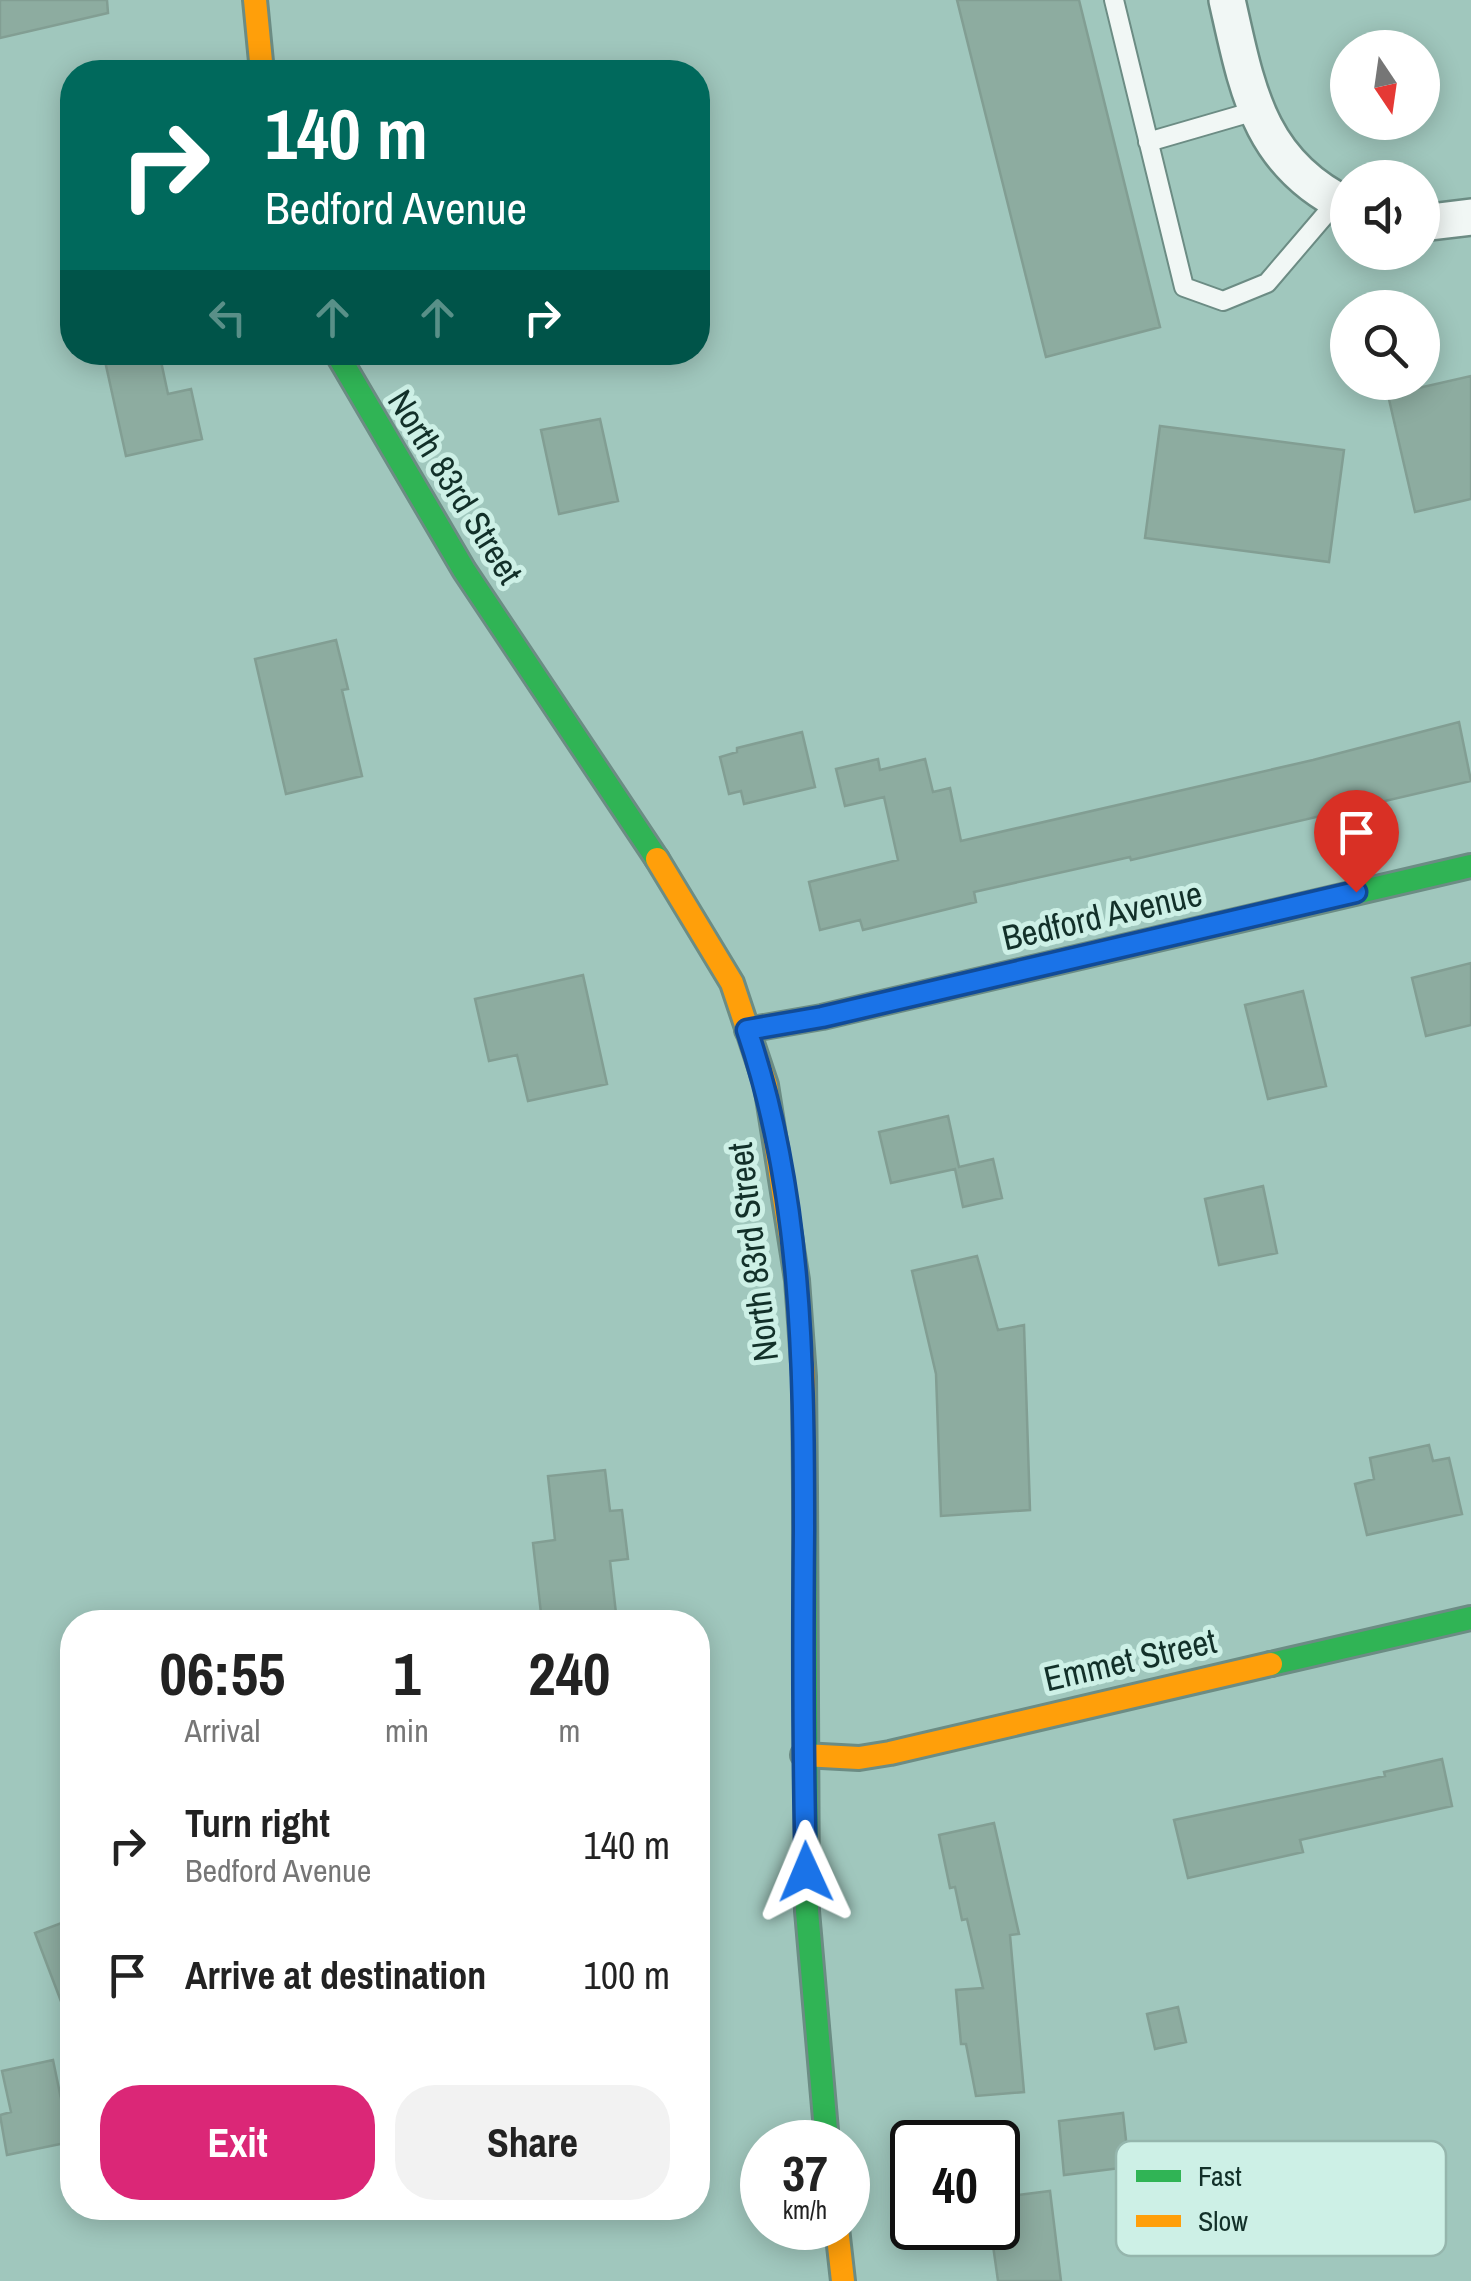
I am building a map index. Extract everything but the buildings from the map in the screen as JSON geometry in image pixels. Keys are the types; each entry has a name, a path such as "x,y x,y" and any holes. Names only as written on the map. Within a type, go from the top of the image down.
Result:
{"street":[{"path":"255,0 261,60"},
{"path":"1227,0 1255,111 1282,158 1330,195"},
{"path":"1440,221 1471,217"},
{"name":"North 83rd Street","path":"343,365 386,450 445,545 698,921 732,983 766,1085 797,1280 804,1376 803,1755 807,1910 825,2120"},
{"name":"Bedford Avenue","path":"747,1030 841,1012 1471,866"},
{"name":"Emmet Street","path":"803,1755 858,1758 890,1753 1471,1618"},
{"path":"839,2250 843,2281"}],"lane":[{"path":"1114,0 1184,287 1223,300 1267,283 1330,216"},
{"path":"1148,142 1255,111"}],"traffic: fast":[{"path":"344,365 464,570 657,859"},
{"path":"747,1030 822,1017 1471,866"},
{"path":"805,1490 807,1911 825,2120"},
{"path":"1271,1664 1471,1618"}],"traffic: slow":[{"path":"255,0 261,60"},
{"path":"657,859 732,983 766,1085 797,1280 804,1377 805,1490"},
{"path":"803,1755 859,1758 890,1753 1271,1664"},
{"path":"839,2250 843,2281"}],"route":[{"path":"806,1872 802,1344 784,1179 766,1085 747,1030 822,1017 1356,892"}]}
